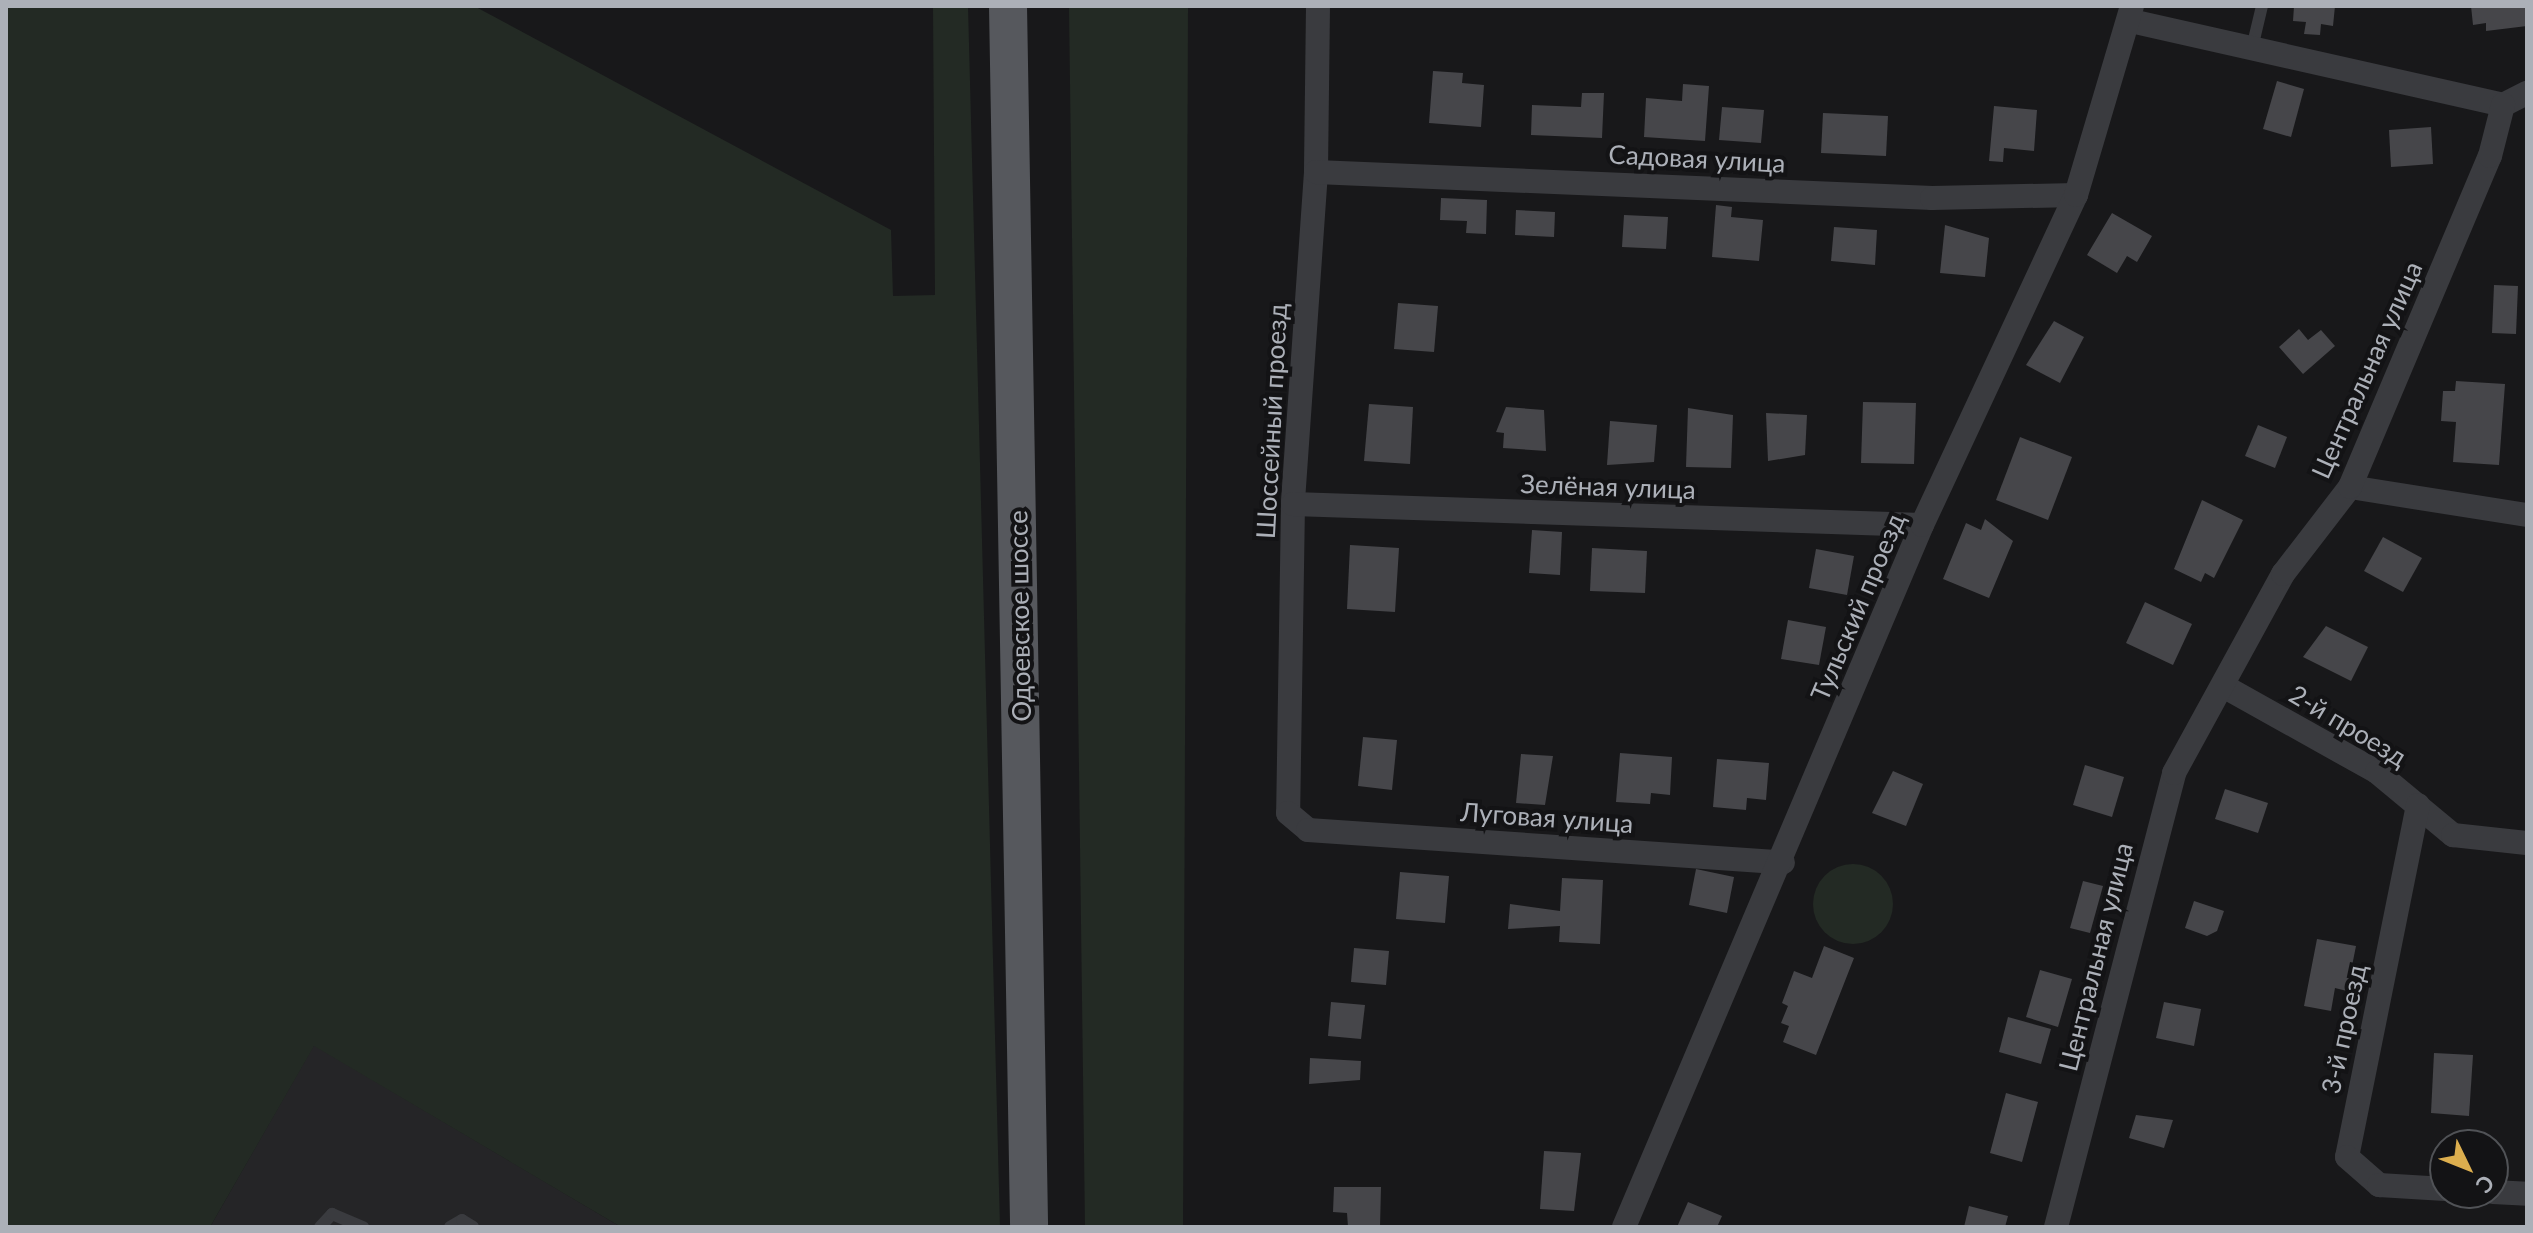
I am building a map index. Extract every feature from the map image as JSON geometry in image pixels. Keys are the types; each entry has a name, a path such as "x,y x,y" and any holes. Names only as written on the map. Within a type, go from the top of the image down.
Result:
{"main road":[{"name":"Одоевское шоссе","path":"1008,6 1029,1227"}],"street":[{"name":"Шоссейный проезд","path":"1308,830 1288,813 1293,504 1316,172 1318,6"},
{"path":"2132,14 2252,48 2503,105 2527,93"},
{"name":"Тульский проезд","path":"1624,1227 1783,862 1922,525 2076,195 2132,14"},
{"name":"Центральная улица","path":"2056,1227 2157,825 2174,773 2225,687 2283,574 2350,487 2490,156 2503,105"},
{"name":"Садовая улица","path":"1316,172 1932,198 2076,195"},
{"path":"2350,487 2527,515"},
{"name":"Зелёная улица","path":"1293,504 1922,525"},
{"name":"2-й проезд","path":"2225,687 2377,772 2453,835 2527,843"},
{"name":"3-й проезд","path":"2418,805 2347,1157 2379,1185 2429,1188"},
{"name":"Луговая улица","path":"1308,830 1783,862"}],"lane":[{"path":"2252,48 2262,6"},
{"path":"320,1227 332,1214 363,1227"},
{"path":"450,1227 462,1220 473,1227"}],"shaded area":[{"path":"6,6 474,6 891,230 893,296 935,295 933,6 968,6 1000,1227 621,1227 314,1046 210,1227 6,1227"},
{"path":"1069,6 1188,6 1183,1227 1085,1227"},
{"path":"1853,864 1868,867 1881,876 1890,889 1893,904 1890,919 1881,932 1868,941 1853,944 1838,941 1825,932 1816,919 1813,904 1816,889 1825,876 1838,867"},
{"path":"314,1045 621,1227 210,1227"}],"building":[{"path":"2294,6 2335,6 2333,26 2321,24 2320,35 2304,34 2306,22 2293,21"},
{"path":"2471,6 2527,6 2527,26 2486,31 2486,23 2473,25"},
{"path":"1433,71 1463,73 1462,83 1484,85 1481,127 1429,123"},
{"path":"2277,81 2304,89 2291,137 2263,129"},
{"path":"1683,84 1709,86 1705,141 1644,137 1646,98 1682,101"},
{"path":"1582,93 1604,93 1602,138 1531,135 1532,105 1581,107"},
{"path":"1994,106 2037,110 2034,151 2004,148 2003,162 1989,161"},
{"path":"1722,107 1764,110 1761,143 1719,140"},
{"path":"1823,113 1888,116 1886,156 1821,153"},
{"path":"2431,127 2433,164 2391,167 2389,130"},
{"path":"1441,198 1487,200 1486,234 1466,233 1467,221 1440,220"},
{"path":"1716,205 1732,207 1731,217 1763,220 1759,261 1712,257"},
{"path":"1516,210 1555,212 1554,237 1515,235"},
{"path":"2112,213 2152,236 2137,262 2127,256 2117,273 2087,255"},
{"path":"1624,215 1668,217 1666,249 1622,247"},
{"path":"1945,225 1989,238 1985,277 1940,273"},
{"path":"1834,227 1877,230 1875,265 1831,261"},
{"path":"2494,285 2518,286 2516,334 2492,333"},
{"path":"1398,303 1438,306 1434,352 1394,349"},
{"path":"2054,321 2084,337 2060,383 2026,365"},
{"path":"2299,329 2308,340 2321,330 2335,346 2303,374 2279,347"},
{"path":"2456,381 2505,384 2499,465 2453,462 2456,422 2441,421 2443,391 2455,391"},
{"path":"1863,402 1916,403 1914,464 1861,463"},
{"path":"1369,404 1413,407 1410,464 1364,461"},
{"path":"1506,407 1544,410 1546,451 1503,448 1504,433 1496,432"},
{"path":"1688,408 1733,415 1731,468 1686,467"},
{"path":"1766,413 1807,415 1805,455 1768,461"},
{"path":"1610,421 1657,425 1654,462 1607,465"},
{"path":"2258,425 2287,437 2275,468 2245,456"},
{"path":"2020,437 2072,457 2048,520 1996,500"},
{"path":"2202,500 2243,520 2214,578 2205,573 2201,582 2174,569"},
{"path":"1985,519 2013,541 1989,598 1943,579 1966,523 1981,530"},
{"path":"1532,530 1562,532 1560,575 1529,573"},
{"path":"2383,537 2422,558 2403,592 2364,571"},
{"path":"1350,545 1399,548 1395,612 1347,609"},
{"path":"1592,548 1647,551 1645,593 1590,591"},
{"path":"1816,549 1854,556 1847,595 1809,588"},
{"path":"2145,602 2192,624 2173,665 2126,643"},
{"path":"1788,620 1826,627 1819,665 1781,659"},
{"path":"2326,626 2368,647 2351,681 2303,657"},
{"path":"1363,737 1397,740 1392,790 1358,786"},
{"path":"1620,753 1672,757 1670,795 1651,793 1650,804 1616,802"},
{"path":"1521,754 1553,756 1545,805 1516,803"},
{"path":"1717,759 1769,763 1766,800 1747,798 1746,810 1713,807"},
{"path":"2085,765 2124,777 2112,817 2073,805"},
{"path":"1893,771 1923,784 1906,826 1872,813"},
{"path":"2225,789 2268,803 2258,833 2215,819"},
{"path":"1696,869 1734,877 1727,913 1689,905"},
{"path":"1400,872 1449,876 1445,923 1396,919"},
{"path":"1562,878 1603,880 1600,944 1559,942 1560,926 1508,929 1510,904 1560,911"},
{"path":"2083,881 2103,886 2090,933 2070,928"},
{"path":"2194,901 2224,911 2217,931 2207,936 2185,928"},
{"path":"2317,939 2356,946 2347,991 2335,988 2331,1011 2304,1006"},
{"path":"1824,946 1854,958 1816,1055 1783,1042 1789,1026 1781,1023 1788,1006 1782,1003 1794,971 1812,978"},
{"path":"1354,948 1389,951 1386,985 1351,982"},
{"path":"2040,970 2072,979 2058,1027 2026,1017"},
{"path":"1331,1002 1365,1005 1361,1039 1328,1036"},
{"path":"2164,1002 2201,1009 2194,1046 2156,1038"},
{"path":"2008,1017 2051,1029 2041,1064 1999,1052"},
{"path":"2434,1053 2473,1055 2469,1116 2431,1113"},
{"path":"1310,1058 1361,1061 1360,1080 1309,1084"},
{"path":"2006,1093 2038,1102 2022,1162 1990,1153"},
{"path":"2136,1115 2173,1120 2164,1148 2129,1138"},
{"path":"1544,1151 1581,1153 1574,1211 1540,1209"},
{"path":"1334,1187 1381,1187 1380,1227 1348,1227 1347,1213 1333,1212"},
{"path":"1688,1202 1722,1216 1717,1227 1677,1227"},
{"path":"1969,1206 2008,1216 2005,1227 1964,1227"}]}
